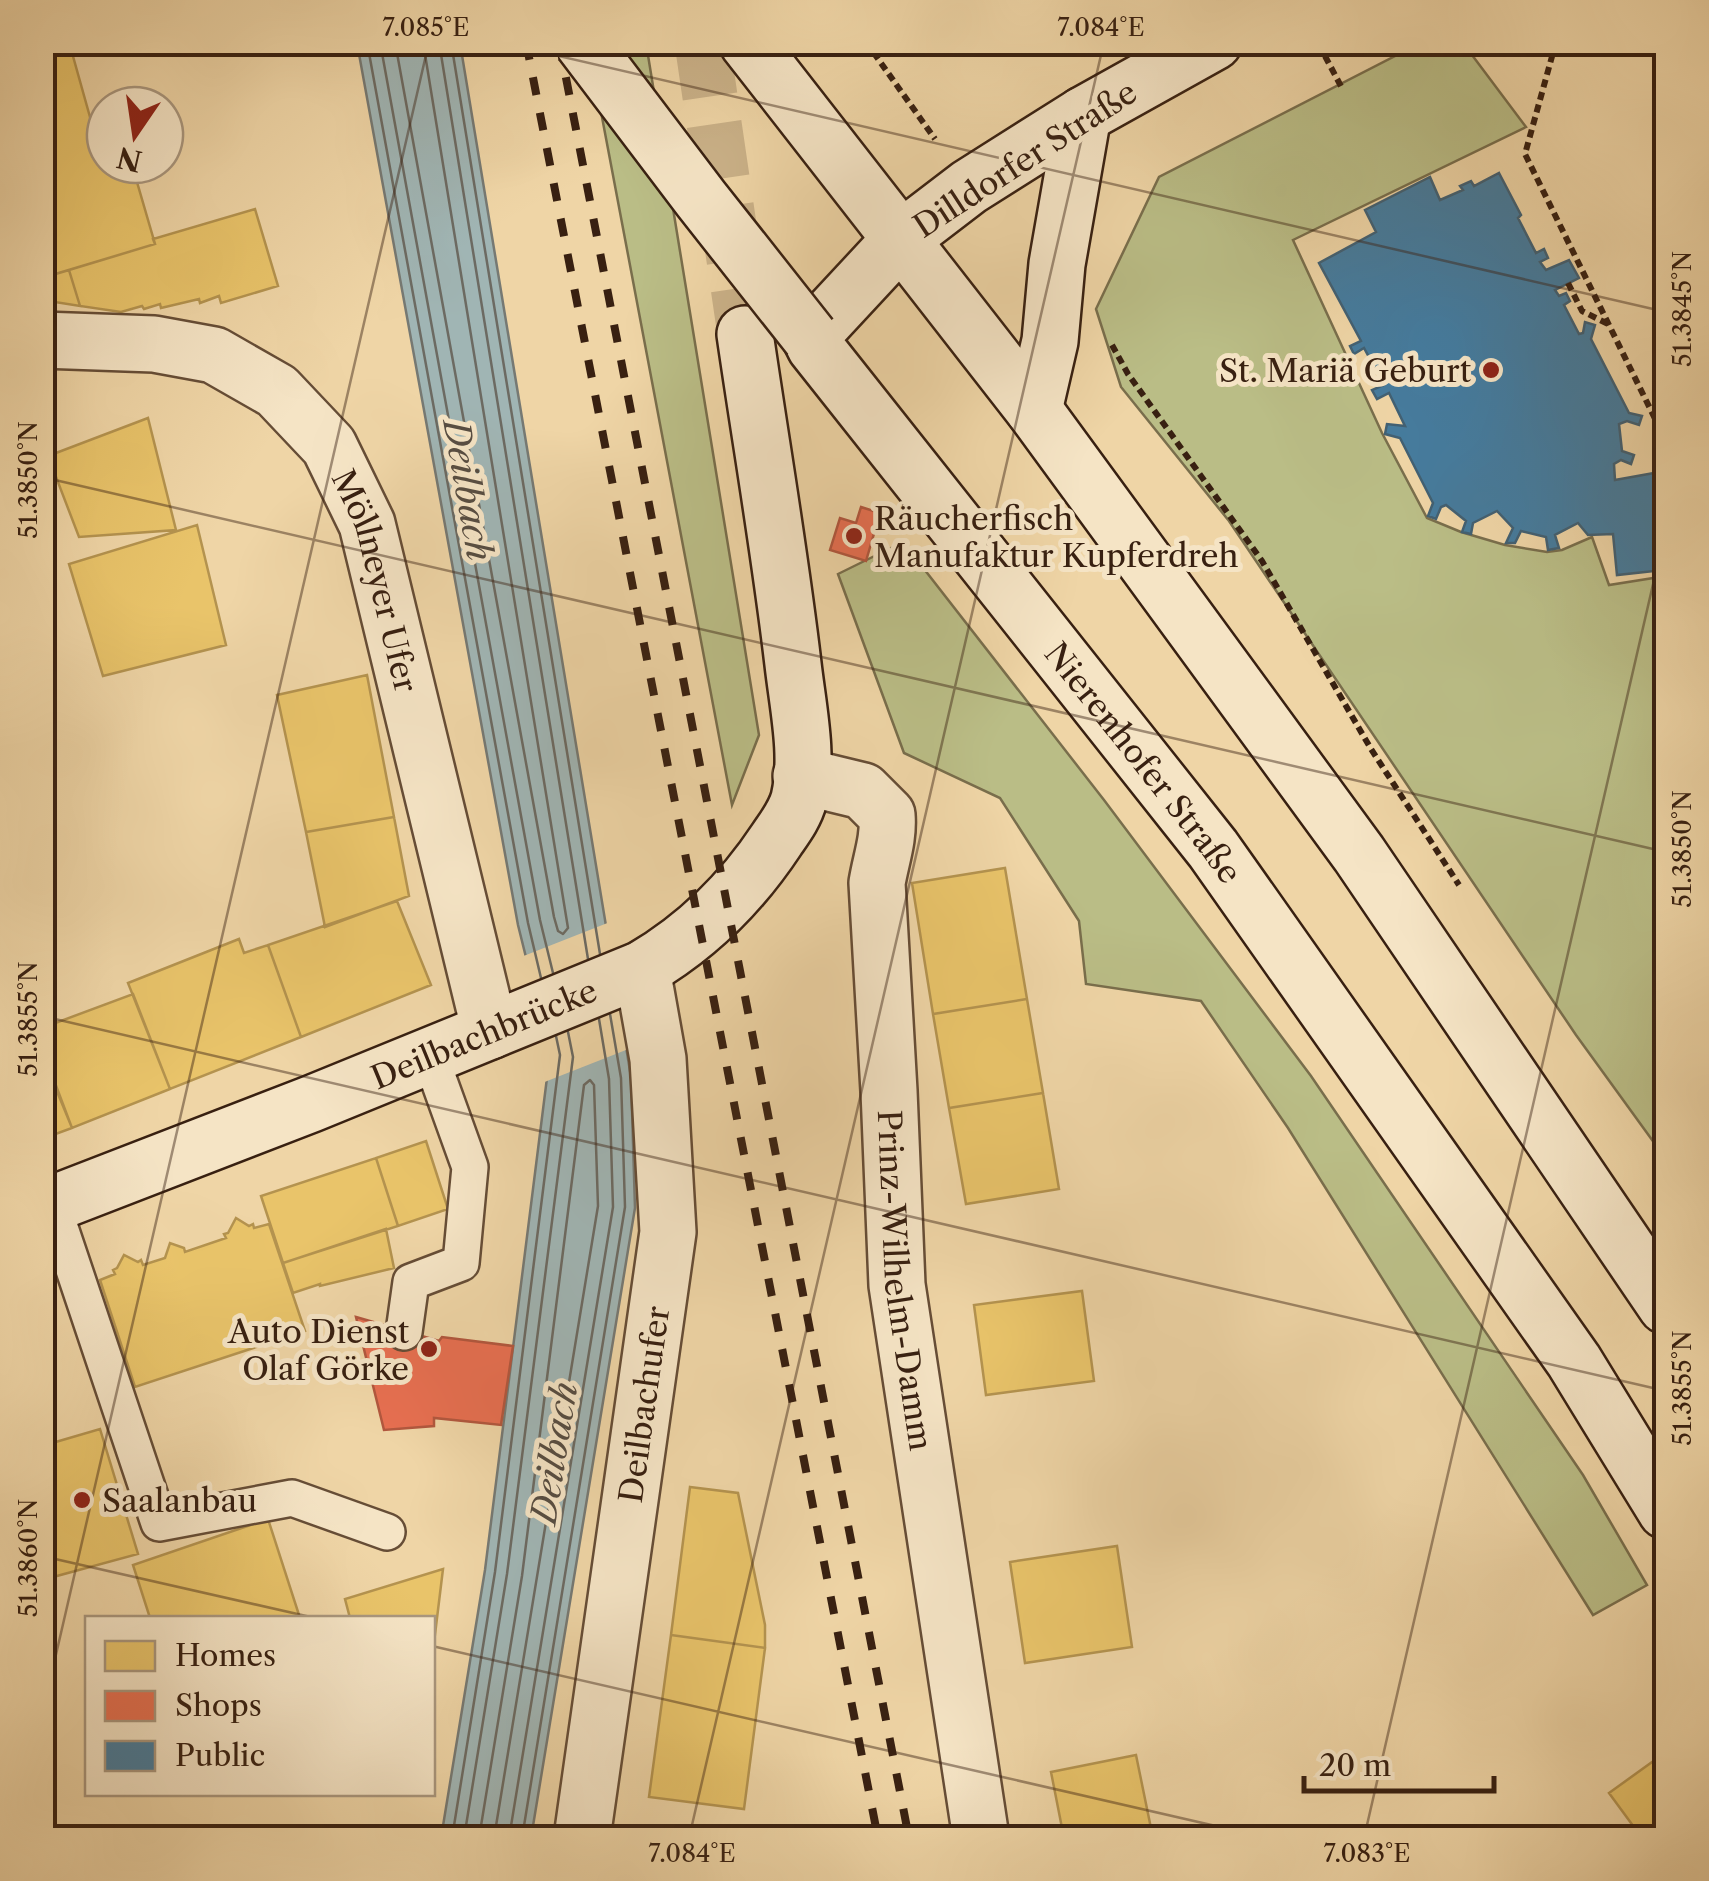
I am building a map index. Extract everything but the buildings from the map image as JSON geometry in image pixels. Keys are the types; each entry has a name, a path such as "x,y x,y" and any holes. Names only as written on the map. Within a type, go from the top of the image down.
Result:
{"main road":[{"name":"Nierenhofer Straße","path":"582,42 701,200 1213,850 1574,1361 1666,1511"},
{"path":"748,42 1034,410 1359,854 1666,1306"},
{"name":"Dilldorfer Straße","path":"810,337 901,239 969,187 1083,115 1214,42"},
{"path":"1034,410 1050,340 1056,264 1083,115"},
{"path":"745,334 787,618 801,753"},
{"name":"Möllneyer Ufer","path":"42,340 154,344 214,354 277,390 330,446 368,524 508,1024"},
{"name":"Deilbachbrücke","path":"47,1206 430,1056 639,970 670,953 728,902 762,862 793,816 799,798 801,753"},
{"name":"Prinz-Wilhelm-Damm","path":"801,753 863,791 887,815 889,836 876,883 896,1284 981,1838"},
{"name":"Deilbachufer","path":"582,1838 668,1232 658,1059 639,970"}],"lane":[{"path":"404,1332 411,1282 461,1263 470,1166 430,1056"},
{"path":"47,1206 159,1523 292,1498 387,1532"}],"path":[{"path":"866,42 969,187"},
{"path":"1556,42 1525,154 1666,441"},
{"path":"1324,56 1343,90"},
{"path":"1568,283 1582,311 1609,325"},
{"path":"1108,338 1128,374 1262,561 1371,749 1467,898"}],"green space":[{"path":"588,43 646,43 759,735 732,805"},
{"path":"1463,43 1526,127 1293,240 1382,433 1427,518 1505,545 1547,552 1592,537 1609,585 1666,576 1663,1155 1576,1035 1229,521 1121,387 1096,309 1159,177 1405,51"},
{"path":"903,542 1104,800 1311,1076 1583,1475 1647,1585 1593,1615 1288,1128 1201,1001 1086,984 1079,921 1000,798 904,753 838,574"}],"water":[{"name":"Deilbach","path":"357,43 460,43 631,1077 635,1208 531,1838 441,1838 485,1570 550,1054 518,925"}],"pier":[{"path":"610,922 631,1048 542,1083 545,1054 521,957"}],"tunnel":[{"path":"702,42 745,334"}],"railway":[{"path":"526,42 878,1838"},
{"path":"559,42 909,1838"}],"place":[{"name":"St. Mariä Geburt","path":"1491,370"},
{"name":"Räucherfisch Manufaktur Kupferdreh","path":"854,536"},
{"name":"Auto Dienst Olaf Görke","path":"429,1349"},
{"name":"Saalanbau","path":"82,1500"}]}
